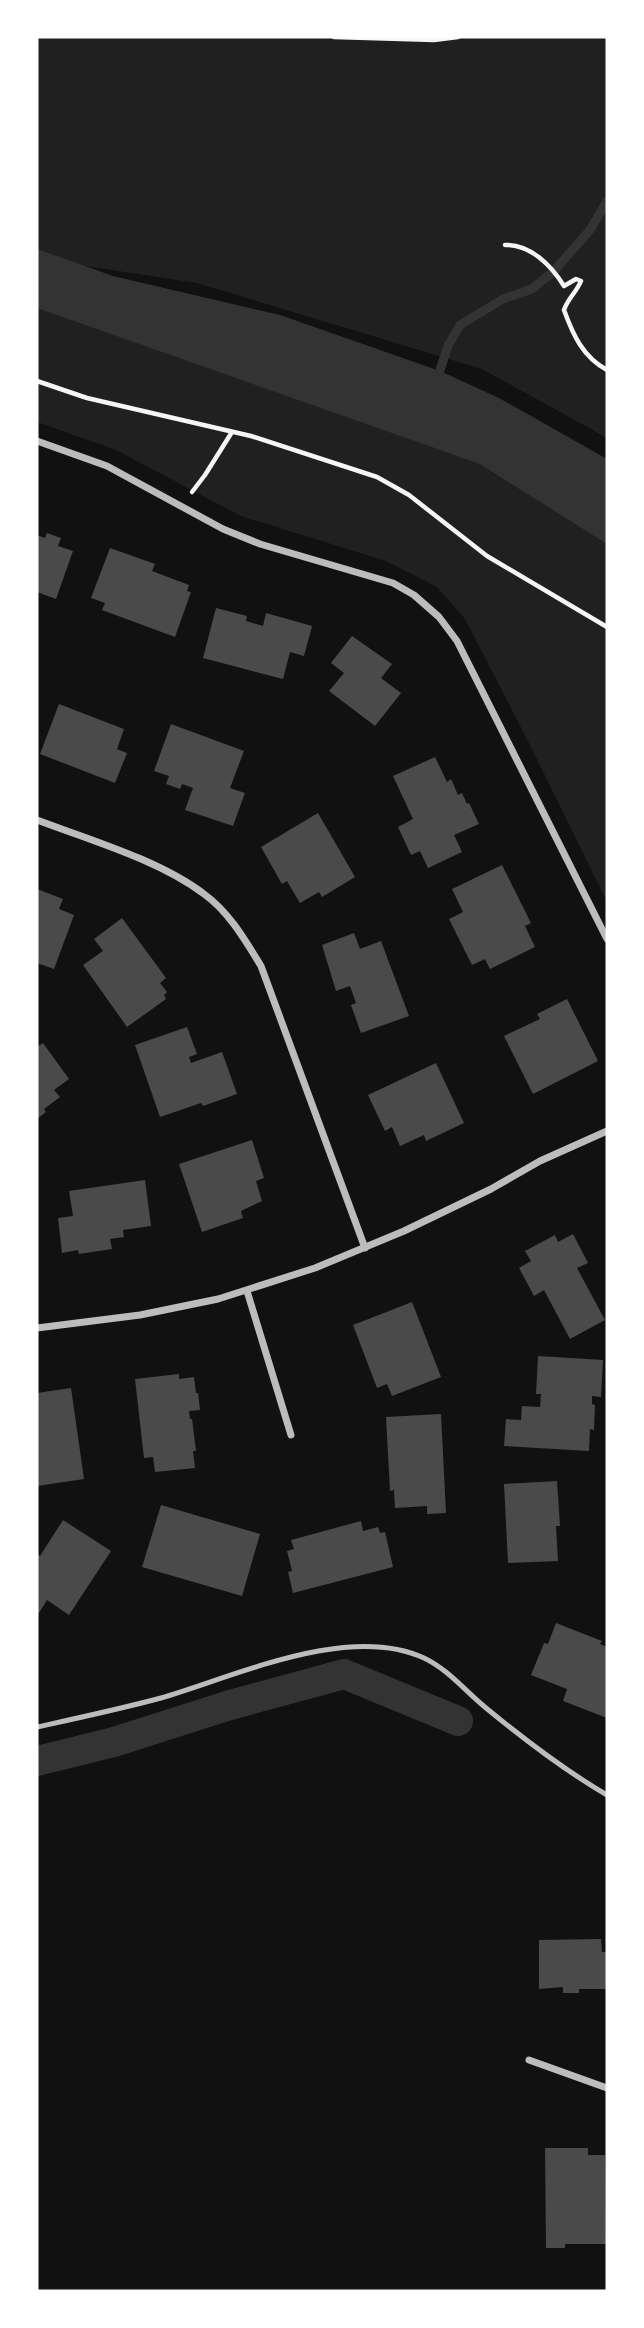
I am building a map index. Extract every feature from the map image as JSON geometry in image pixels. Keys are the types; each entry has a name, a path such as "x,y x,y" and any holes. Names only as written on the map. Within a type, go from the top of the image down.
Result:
{"street":[{"path":"37,441 107,467 180,507 260,544 393,583 414,595 439,617 457,641 607,939"},
{"path":"37,820 165,870 205,895 237,928 261,966 365,1248"},
{"path":"37,1328 141,1315 247,1291 365,1248 491,1189 540,1161 607,1131"},
{"path":"247,1291 291,1435"},
{"path":"529,2060 607,2088"}],"lane":[{"path":"37,1727 161,1698 303,1654 344,1646 389,1649 424,1658 454,1678 519,1736 607,1795"}],"path":[{"path":"334,37 433,40 458,37"},
{"path":"505,245 517,244 527,248 564,286 576,279 580,281 576,293 568,299 565,310 580,346 595,363 607,370"},
{"path":"37,381 87,398 251,436 376,477 409,495 487,556 607,627"},
{"path":"180,507 205,475 232,432"}],"shaded area":[{"path":"37,37 607,37 607,438 482,369 197,283 52,261 37,254"},
{"path":"37,249 113,276 280,315 440,371 499,398 607,459 607,544 480,464 37,308"},
{"path":"37,302 154,337 607,513 607,902 465,619 437,587 386,561 241,516 116,450 37,422"}],"building":[{"path":"47,533 61,538 58,546 73,551 56,599 37,592 37,535 45,538"},
{"path":"110,548 155,564 152,571 189,585 187,591 191,592 175,637 102,610 105,603 91,598"},
{"path":"216,608 247,616 246,621 263,626 266,613 312,626 304,656 290,652 283,679 203,658"},
{"path":"352,636 392,664 381,678 401,693 375,726 329,691 344,673 331,663"},
{"path":"59,704 124,729 117,749 127,753 115,783 40,754"},
{"path":"171,724 244,751 230,788 245,793 233,826 185,810 193,788 182,784 180,789 166,784 169,776 154,771"},
{"path":"435,757 447,782 451,779 458,795 462,793 479,824 454,835 462,852 428,868 420,851 411,855 398,827 413,819 393,776"},
{"path":"318,813 355,877 322,897 319,892 300,903 287,881 282,884 261,847"},
{"path":"502,865 531,923 525,926 535,947 490,969 485,959 472,965 449,919 463,912 452,889"},
{"path":"37,889 63,899 59,909 74,915 54,969 37,963"},
{"path":"122,918 166,978 160,983 167,992 164,995 166,999 127,1027 83,965 103,951 94,939"},
{"path":"354,933 360,949 381,941 409,1016 361,1033 351,1005 356,1003 350,986 336,991 322,945"},
{"path":"567,999 598,1061 533,1094 504,1036 540,1019 537,1014"},
{"path":"187,1027 197,1054 189,1057 191,1063 222,1052 237,1094 160,1117 135,1045"},
{"path":"43,1043 69,1079 54,1090 60,1097 44,1109 46,1112 37,1119 37,1047"},
{"path":"436,1063 464,1123 426,1141 424,1135 400,1146 392,1127 385,1131 368,1095"},
{"path":"252,1140 264,1178 256,1181 262,1201 241,1211 243,1218 202,1232 179,1164"},
{"path":"145,1180 151,1226 123,1230 124,1237 110,1239 112,1249 79,1254 78,1250 62,1253 58,1218 73,1216 69,1191"},
{"path":"573,1234 588,1263 577,1268 605,1320 570,1339 544,1290 534,1296 519,1268 531,1261 525,1251 555,1235 558,1242"},
{"path":"412,1302 441,1377 392,1396 387,1384 377,1388 353,1325"},
{"path":"538,1356 603,1360 601,1397 592,1396 592,1404 595,1405 594,1430 590,1429 589,1451 504,1446 506,1419 521,1420 522,1406 540,1407 541,1394 536,1394"},
{"path":"179,1374 179,1379 194,1377 198,1393 200,1410 189,1411 196,1451 193,1451 195,1468 155,1472 153,1457 144,1458 135,1379"},
{"path":"71,1388 84,1479 37,1486 37,1393"},
{"path":"441,1414 446,1513 427,1514 427,1506 395,1508 394,1490 390,1491 386,1417"},
{"path":"557,1481 560,1526 556,1526 558,1561 508,1563 504,1484"},
{"path":"161,1505 260,1534 242,1596 142,1567"},
{"path":"63,1520 111,1551 69,1615 47,1600 39,1613 37,1554 40,1556"},
{"path":"361,1521 363,1531 378,1527 380,1533 385,1532 393,1567 293,1593 288,1572 292,1571 287,1551 294,1549 291,1540"},
{"path":"556,1623 602,1641 600,1644 607,1647 607,1718 563,1701 567,1689 531,1675 544,1643 548,1644"},
{"path":"601,1939 602,1952 607,1952 607,1989 579,1989 579,1993 563,1993 563,1987 539,1989 539,1940"},
{"path":"545,2148 588,2148 588,2155 605,2155 606,2244 565,2244 565,2248 546,2248"}],"waterway":[{"path":"436,382 448,346 460,325 503,299 532,289 553,272 590,230 607,201"},
{"path":"37,1761 114,1742 230,1705 344,1674 458,1721"}]}
